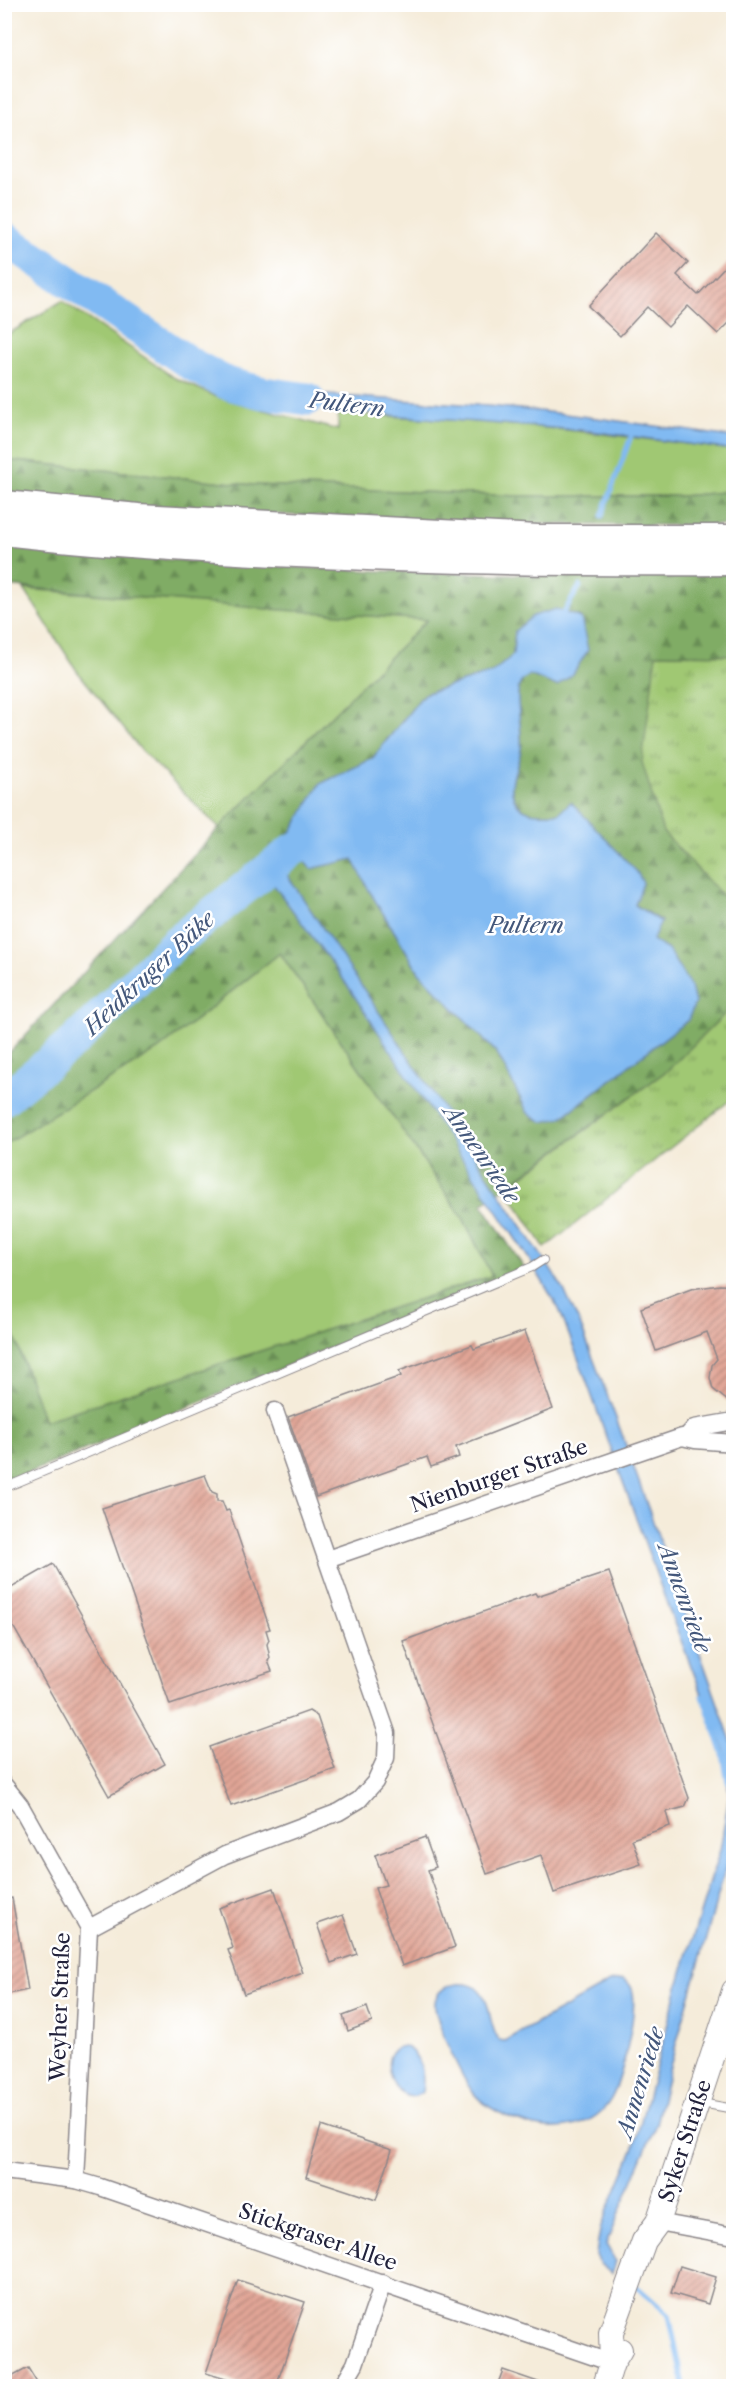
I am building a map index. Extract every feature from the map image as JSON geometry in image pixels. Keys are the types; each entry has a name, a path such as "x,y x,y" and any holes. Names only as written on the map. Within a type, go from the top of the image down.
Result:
{"highway":[{"path":"4,506 138,518 538,539 734,539"},
{"path":"4,531 180,548 341,556 560,561 734,561"}],"main road":[{"name":"Syker Straße","path":"605,2386 612,2363 627,2339 634,2295 643,2268 657,2247 658,2222 733,1993"}],"street":[{"path":"89,1928 225,1855 339,1812 359,1800 375,1782 386,1758 387,1733 275,1411"},
{"name":"Nienburger Straße","path":"327,1559 633,1453 686,1437 694,1428 734,1421"},
{"name":"Nienburger Straße","path":"686,1437 695,1440 734,1443"},
{"name":"Weyher Straße","path":"4,1785 20,1805 89,1928 76,2180"},
{"name":"Stickgraser Allee","path":"4,2171 76,2180 612,2363"},
{"path":"658,2222 734,2236"},
{"path":"342,2386 355,2364 383,2283"}],"lane":[{"path":"4,1488 532,1267 543,1260"},
{"path":"697,2102 734,2109"}],"green space":[{"path":"62,301 175,378 217,397 338,430 338,414 388,416 536,427 733,450 734,491 682,496 519,496 254,485 5,460 5,336"},
{"path":"4,460 254,485 519,496 682,496 733,491 733,525 585,525 395,520 154,508 5,493"},
{"path":"5,545 187,561 369,571 551,575 733,574 733,655 656,654 663,832 733,907 733,1006 668,1070 482,1204 524,1268 28,1473 5,1486 4,1306 44,1421 492,1276 463,1218 280,953 159,1049 5,1144 5,1057 219,828 427,620 268,609 5,586","holes":["556,609 581,617 557,686 530,675 520,684 518,697 521,749 512,783 513,796 524,810 535,813 559,813 571,802 643,883 635,905 661,921 652,940 668,950 688,1020 561,1118 528,1113 497,1053 419,972 370,892 320,784 372,759 424,694 492,673 513,655 515,631"]},
{"path":"24,589 428,619 219,828 141,750 77,671"},
{"path":"656,654 733,655 733,907 663,832 642,762"},
{"path":"280,953 463,1218 492,1276 43,1422 5,1306 4,1144 159,1049"},
{"path":"733,1006 733,1098 545,1248 506,1188 668,1070"}],"water":[{"path":"285,391 476,405 605,419 733,437 733,450 590,431 399,416 286,403 263,393"},
{"name":"Pultern","path":"556,609 581,618 588,650 573,674 557,686 530,675 521,683 518,697 521,749 512,783 513,796 524,810 535,813 559,813 571,802 637,872 643,883 635,905 661,922 652,940 668,950 691,987 695,1003 688,1020 561,1118 543,1122 528,1113 497,1053 419,972 370,892 353,859 311,869 294,849 288,837 320,784 372,759 424,694 492,673 513,655 515,631 533,616"},
{"path":"278,861 563,1288 580,1324 619,1426 733,1746 734,1828 731,1849 656,2124 606,2244 616,2262 612,2274 600,2264 596,2255 601,2226 633,2150 682,1972 720,1850 729,1796 724,1750 671,1615 559,1309 529,1259 339,973 264,872"},
{"path":"623,1979 632,1989 634,1999 628,2045 615,2090 601,2112 581,2124 565,2127 547,2128 510,2118 488,2106 479,2098 464,2079 446,2042 435,2007 437,1996 446,1987 460,1984 473,1986 479,1990 486,2001 493,2028 499,2040 505,2041 610,1982"},
{"path":"404,2046 414,2054 422,2072 422,2092 413,2096 404,2095 397,2088 391,2078 389,2068 389,2058 394,2050"}],"building":[{"path":"656,233 688,263 677,275 698,295 734,257 734,318 718,334 688,306 668,327 647,307 620,336 588,306"},
{"path":"720,1285 734,1286 734,1406 713,1389 710,1378 712,1365 717,1359 707,1332 656,1351 641,1308 691,1289"},
{"path":"525,1331 553,1409 456,1447 459,1457 431,1467 427,1457 316,1497 288,1417 401,1376 399,1371 472,1345 474,1349"},
{"path":"205,1475 212,1492 217,1494 217,1501 222,1501 226,1511 229,1510 270,1629 266,1630 269,1640 267,1644 270,1658 268,1661 272,1671 170,1705 102,1508"},
{"path":"53,1564 165,1764 109,1796 4,1610 4,1592"},
{"path":"609,1572 689,1798 685,1807 666,1812 670,1826 632,1839 641,1864 554,1893 541,1855 487,1874 403,1641 535,1593 537,1596"},
{"path":"309,1711 317,1716 335,1769 231,1806 209,1747"},
{"path":"425,1837 436,1867 428,1870 455,1947 402,1966 375,1888 386,1885 375,1855"},
{"path":"274,1888 303,1973 244,1994 228,1950 233,1948 219,1908"},
{"path":"12,1898 28,1990 4,1995 4,1899"},
{"path":"343,1915 357,1954 331,1963 317,1924"},
{"path":"367,2007 372,2022 348,2031 343,2016"},
{"path":"321,2126 392,2150 376,2200 306,2177"},
{"path":"680,2266 716,2277 708,2304 671,2293"},
{"path":"238,2280 305,2302 276,2386 248,2386 206,2373"},
{"path":"28,2368 39,2386 4,2386 4,2381"},
{"path":"503,2370 544,2384 544,2386 497,2386"}],"waterway":[{"name":"Pultern","path":"4,238 191,364 226,383 263,393 308,399"},
{"path":"602,516 633,431"},
{"path":"564,612 580,586"},
{"name":"Heidkruger Bäke","path":"4,1099 75,1041 176,942 294,849"},
{"name":"Annenriede","path":"703,1696 723,1754 728,1782"},
{"name":"Annenriede","path":"635,2285 669,2315 684,2386"}]}
